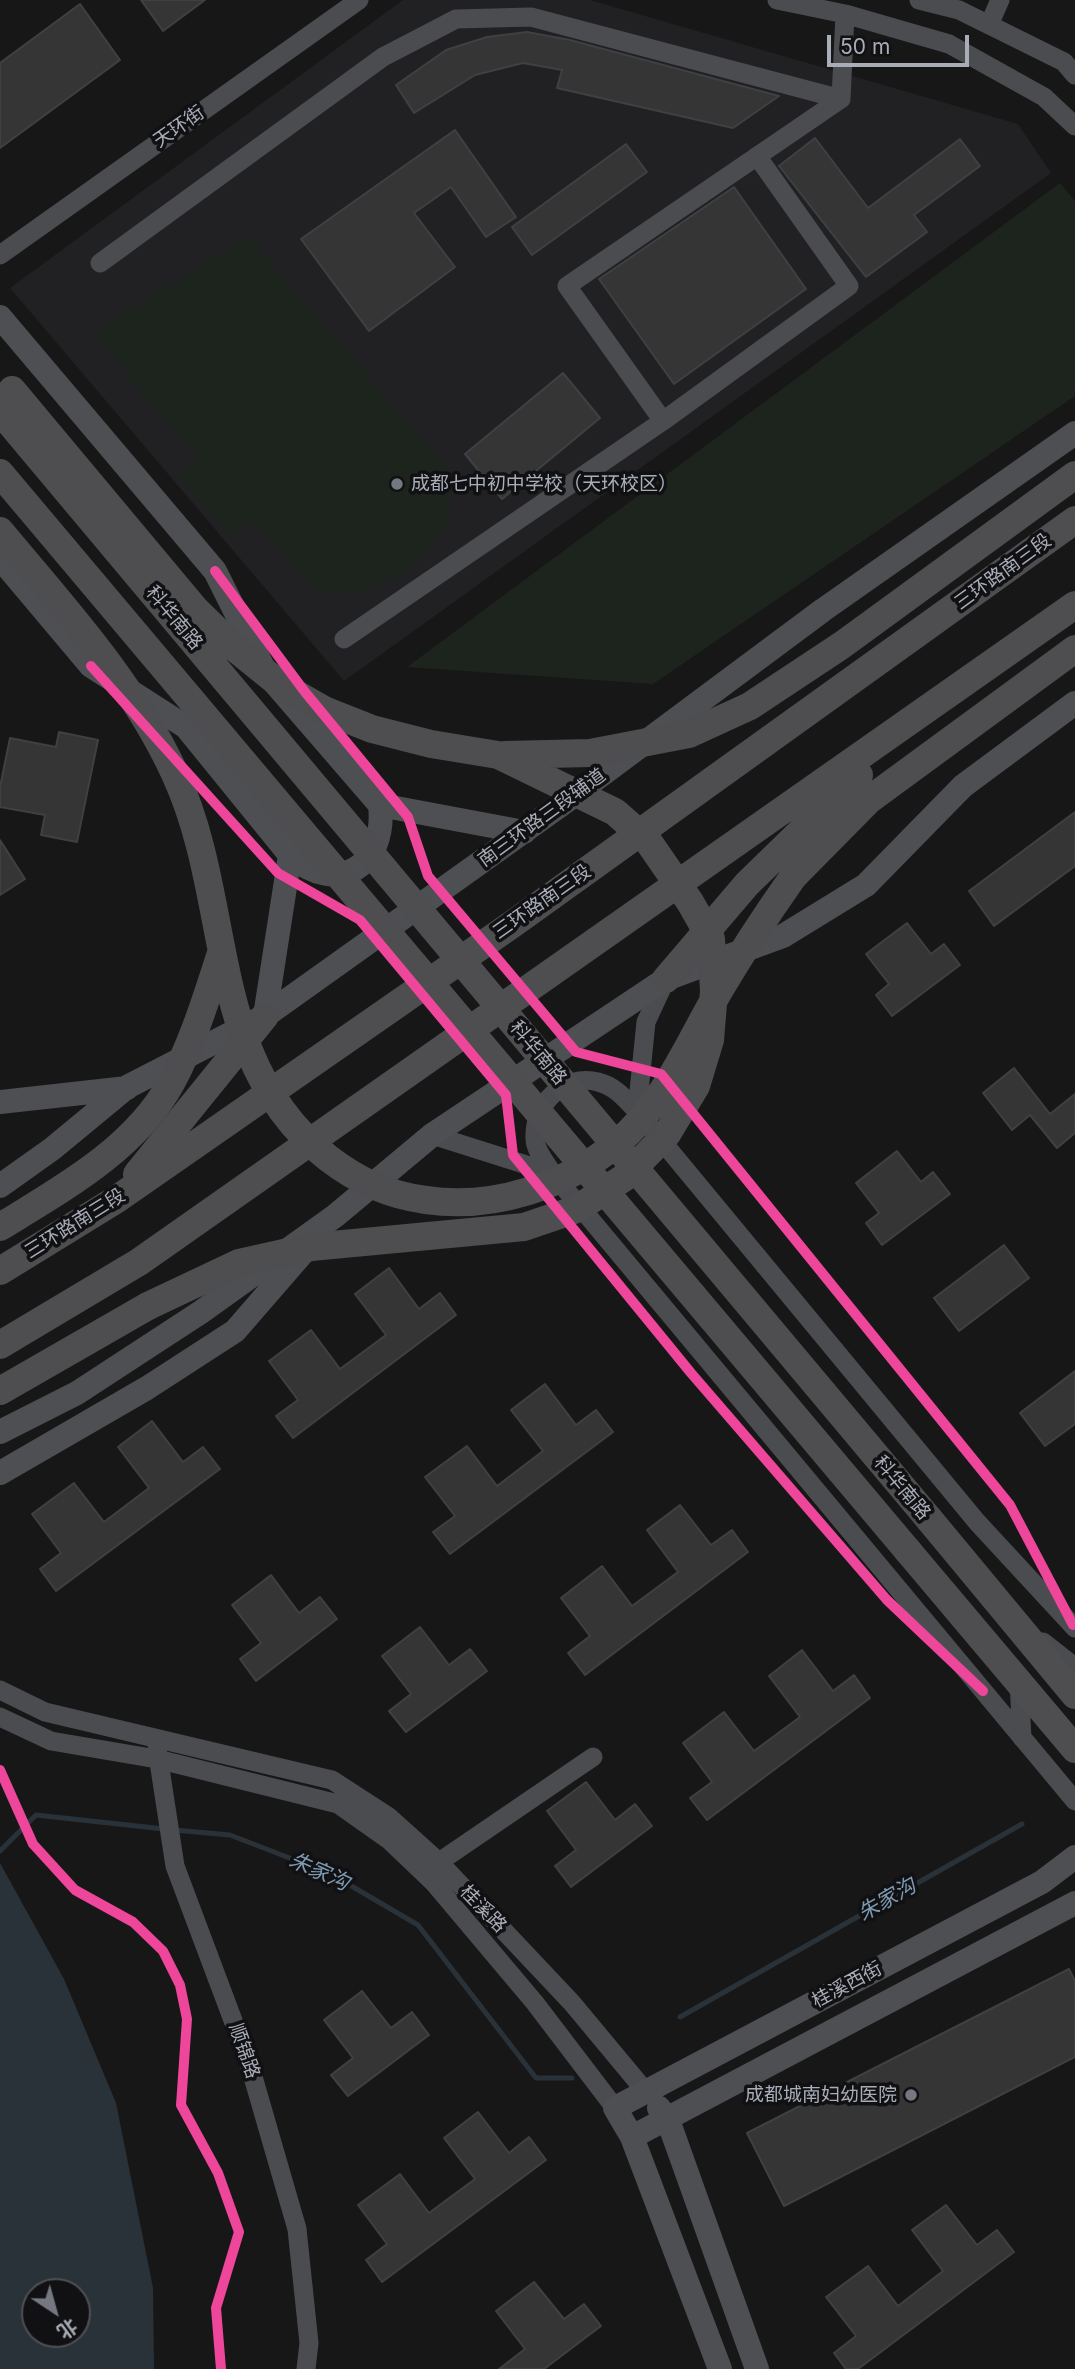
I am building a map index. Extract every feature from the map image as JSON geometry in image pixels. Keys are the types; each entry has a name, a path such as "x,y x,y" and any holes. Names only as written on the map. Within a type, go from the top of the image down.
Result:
{"highway":[{"path":"4,392 195,609 235,648 282,686 324,710 372,729 431,744 498,755 590,753 689,734 750,706 842,645 1075,475"},
{"name":"科华南路","path":"4,392 1075,1695"},
{"name":"科华南路","path":"0,473 1075,1749"},
{"name":"三环路南三段","path":"0,1271 117,1199 514,923 1075,520"},
{"path":"0,531 101,652 150,727 175,774 209,874 221,953 244,1044 275,1103 305,1140 353,1177 398,1196 445,1203 489,1200 541,1187 581,1168 618,1142 657,1099 687,1052 718,993 793,877 869,800 1075,649"},
{"path":"0,1346 139,1262 1075,605"},
{"path":"666,979 747,884 917,718"},
{"path":"0,1391 148,1306 239,1263 311,1247 524,1227 577,1209 625,1177 667,1134 696,1086 710,1040 715,991 711,939 690,902 648,841 615,812 498,755"},
{"path":"0,1227 75,1181 149,1114 171,1083 206,998 221,953"},
{"path":"117,1199 265,1016"}],"main road":[{"path":"0,317 215,571 265,673 380,805 383,826 377,848 361,865 342,875 322,875 304,867 290,855 186,727 91,666 0,558"},
{"name":"南三环路三段辅道","path":"0,1186 52,1149 127,1087 265,1016 524,832 823,610 1075,433"},
{"path":"0,1432 99,1378 201,1312 335,1216 432,1135 666,979 783,936 866,885 963,786 1075,703"},
{"path":"380,805 524,832"},
{"path":"265,1016 290,855"},
{"path":"0,1102 127,1087"},
{"path":"0,1473 147,1388 235,1331 335,1216"},
{"name":"桂溪西街","path":"615,2108 1042,1882 1075,1857"},
{"name":"桂溪西街","path":"632,2137 1063,1906 1075,1903"},
{"name":"桂溪路","path":"646,2092 668,2120 757,2369"},
{"name":"桂溪路","path":"615,2108 632,2137 720,2369"}],"street":[{"name":"天环街","path":"0,255 359,0"},
{"path":"777,0 845,14 949,44 1044,97 1075,126"},
{"path":"919,0 959,10 1064,62 1075,75"},
{"path":"989,25 1000,0"},
{"path":"841,99 845,14"},
{"path":"100,262 383,57 456,19 531,17 841,99"},
{"path":"663,421 567,286 841,99"},
{"path":"344,639 663,421 849,286 757,156"},
{"path":"637,1111 646,1022 666,979"},
{"path":"1075,1628 977,1522 637,1111 615,1089 597,1081 573,1081 548,1097 537,1117 535,1142 552,1174 1075,1801"},
{"path":"432,1135 552,1174"},
{"path":"1008,1615 1075,1667"},
{"path":"1019,1683 1022,1738"},
{"name":"桂溪路","path":"0,1690 45,1712 338,1804 388,1840 434,1883 615,2108"},
{"name":"桂溪路","path":"0,1717 51,1741 157,1749 332,1780 389,1817 439,1862 572,2003 646,2092"},
{"name":"顺锦路","path":"157,1749 174,1866 249,2063 297,2229 309,2343 306,2369"},
{"path":"439,1862 593,1757"}],"shaded area":[{"name":"成都七中初中学校（天环校区）","path":"403,0 590,0 1018,124 1051,173 344,681 10,288"},
{"path":"1060,183 1075,201 1075,396 653,684 407,667"},
{"path":"247,236 445,465 451,493 448,523 411,570 363,592 317,593 255,521 232,537 178,477 198,459 93,333"},
{"path":"0,1863 64,1979 116,2103 153,2288 154,2369 0,2369"}],"building":[{"path":"141,0 205,0 163,31"},
{"path":"80,4 120,60 0,148 0,63"},
{"path":"527,32 570,40 779,96 733,128 557,88 562,70 523,63 475,75 414,113 396,85 446,50 487,37"},
{"path":"455,130 516,217 486,237 451,187 414,213 455,267 369,331 301,239"},
{"path":"815,138 868,208 960,139 980,166 914,215 927,232 866,277 779,166"},
{"path":"626,144 647,172 532,255 512,227"},
{"path":"734,187 806,289 674,384 599,279"},
{"path":"563,373 600,418 502,499 465,454"},
{"path":"59,732 98,740 77,842 41,835 45,815 0,807 0,787 10,738 56,747"},
{"path":"1075,812 1075,866 994,926 969,891"},
{"path":"0,840 25,879 0,895"},
{"path":"907,923 931,954 944,944 960,965 892,1016 876,995 889,984 866,954"},
{"path":"1014,1068 1050,1114 1075,1094 1075,1133 1057,1148 1030,1115 1012,1130 983,1093"},
{"path":"897,1151 921,1182 933,1172 950,1194 882,1245 866,1223 879,1213 856,1183"},
{"path":"1004,1245 1029,1278 959,1331 934,1298"},
{"path":"389,1268 419,1309 440,1293 456,1315 293,1438 276,1416 298,1400 269,1361 311,1330 340,1369 386,1335 355,1294"},
{"path":"1075,1371 1075,1424 1045,1446 1020,1413"},
{"path":"545,1384 576,1425 596,1410 613,1432 450,1554 433,1532 455,1516 425,1477 467,1446 497,1486 543,1451 511,1410"},
{"path":"152,1421 183,1462 203,1447 220,1469 56,1591 40,1569 61,1553 32,1514 74,1483 104,1522 149,1488 118,1447"},
{"path":"680,1505 711,1545 732,1530 748,1552 585,1675 568,1653 590,1636 561,1598 602,1566 632,1606 678,1572 647,1530"},
{"path":"271,1575 299,1613 320,1597 337,1619 256,1681 240,1659 261,1643 232,1605"},
{"path":"420,1627 449,1665 470,1649 487,1671 406,1732 389,1711 411,1694 382,1656"},
{"path":"802,1650 833,1691 854,1675 870,1698 707,1820 690,1798 712,1782 683,1743 724,1712 754,1751 800,1717 769,1676"},
{"path":"586,1782 615,1820 635,1804 652,1826 571,1887 555,1866 576,1850 547,1811"},
{"name":"成都城南妇幼医院","path":"1069,1969 1075,1981 1075,2057 784,2206 747,2133"},
{"path":"362,1991 391,2028 412,2012 429,2035 348,2096 331,2075 353,2058 324,2020"},
{"path":"478,2112 509,2153 529,2137 546,2160 382,2282 366,2260 387,2244 358,2205 400,2174 429,2213 475,2179 444,2138"},
{"path":"946,2205 977,2245 997,2230 1014,2252 858,2369 846,2369 834,2353 856,2336 826,2297 868,2266 898,2306 943,2271 912,2230"},
{"path":"534,2282 564,2319 584,2304 601,2326 544,2369 499,2369 525,2349 496,2311"}],"waterway":[{"name":"朱家沟","path":"0,1851 36,1815 164,1829"},
{"name":"朱家沟","path":"680,2017 1022,1824"},
{"name":"朱家沟","path":"174,1830 230,1835 331,1874 418,1925 536,2078 572,2078"}],"cycle path":[{"path":"215,571 305,692 408,817 428,876 576,1052 661,1074 1010,1505 1073,1625"},
{"path":"91,666 278,873 360,920 506,1095 513,1155 691,1373 887,1600 983,1691"},
{"path":"0,1770 33,1844 75,1890 133,1922 163,1951 180,1985 187,2019 181,2105 218,2173 239,2232 216,2308 221,2369"}],"place":[{"name":"成都七中初中学校（天环校区）","path":"397,484"},
{"name":"成都城南妇幼医院","path":"911,2095"}]}
